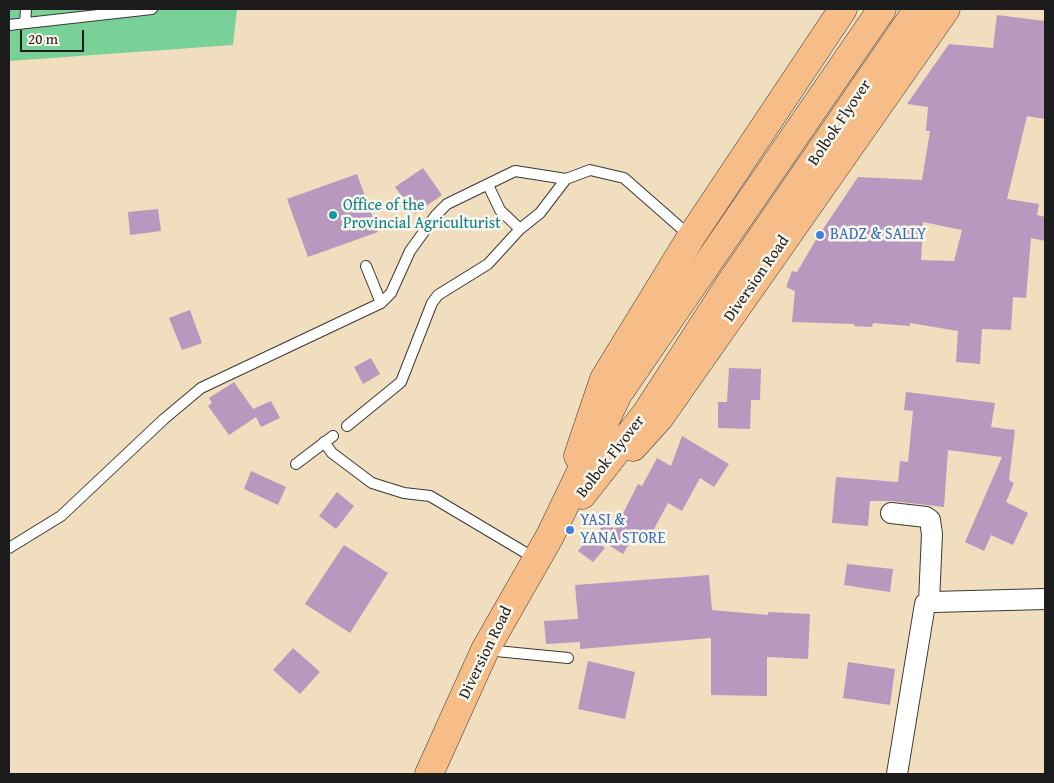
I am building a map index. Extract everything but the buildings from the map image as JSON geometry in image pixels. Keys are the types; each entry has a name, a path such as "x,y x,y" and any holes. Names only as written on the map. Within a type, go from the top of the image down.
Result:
{"main road":[{"name":"Diversion Road","path":"429,774 486,650 550,536 604,379 691,237 843,9"},
{"name":"Bolbok Flyover","path":"550,536 618,394 882,9"},
{"name":"Bolbok Flyover","path":"550,536 645,415 729,286 918,9"},
{"name":"Diversion Road","path":"550,536 660,418 946,9"}],"street":[{"path":"891,513 926,517 930,520 932,534 929,602 923,608 896,774"},
{"path":"929,602 1045,599"}],"lane":[{"path":"25,23 26,9"},
{"path":"9,25 85,13 152,9"},
{"path":"9,548 60,516 164,418 201,388 381,303 391,293 410,251 436,215 447,204 515,171 566,179 590,170 624,178 691,237"},
{"path":"347,426 401,382 432,303 438,295 488,264 520,229 540,213 566,179"},
{"path":"488,185 500,210 520,229"},
{"path":"366,266 381,303"},
{"path":"296,464 328,439 332,453 372,483 404,493 430,496 537,559"},
{"path":"486,650 568,658"}],"green space":[{"path":"9,9 237,9 233,45 9,61"}],"place":[{"name":"Office of the Provincial Agriculturist","path":"333,215"},
{"name":"BADZ & SALLY","path":"820,235"},
{"name":"YASI & YANA STORE","path":"570,530"}]}
